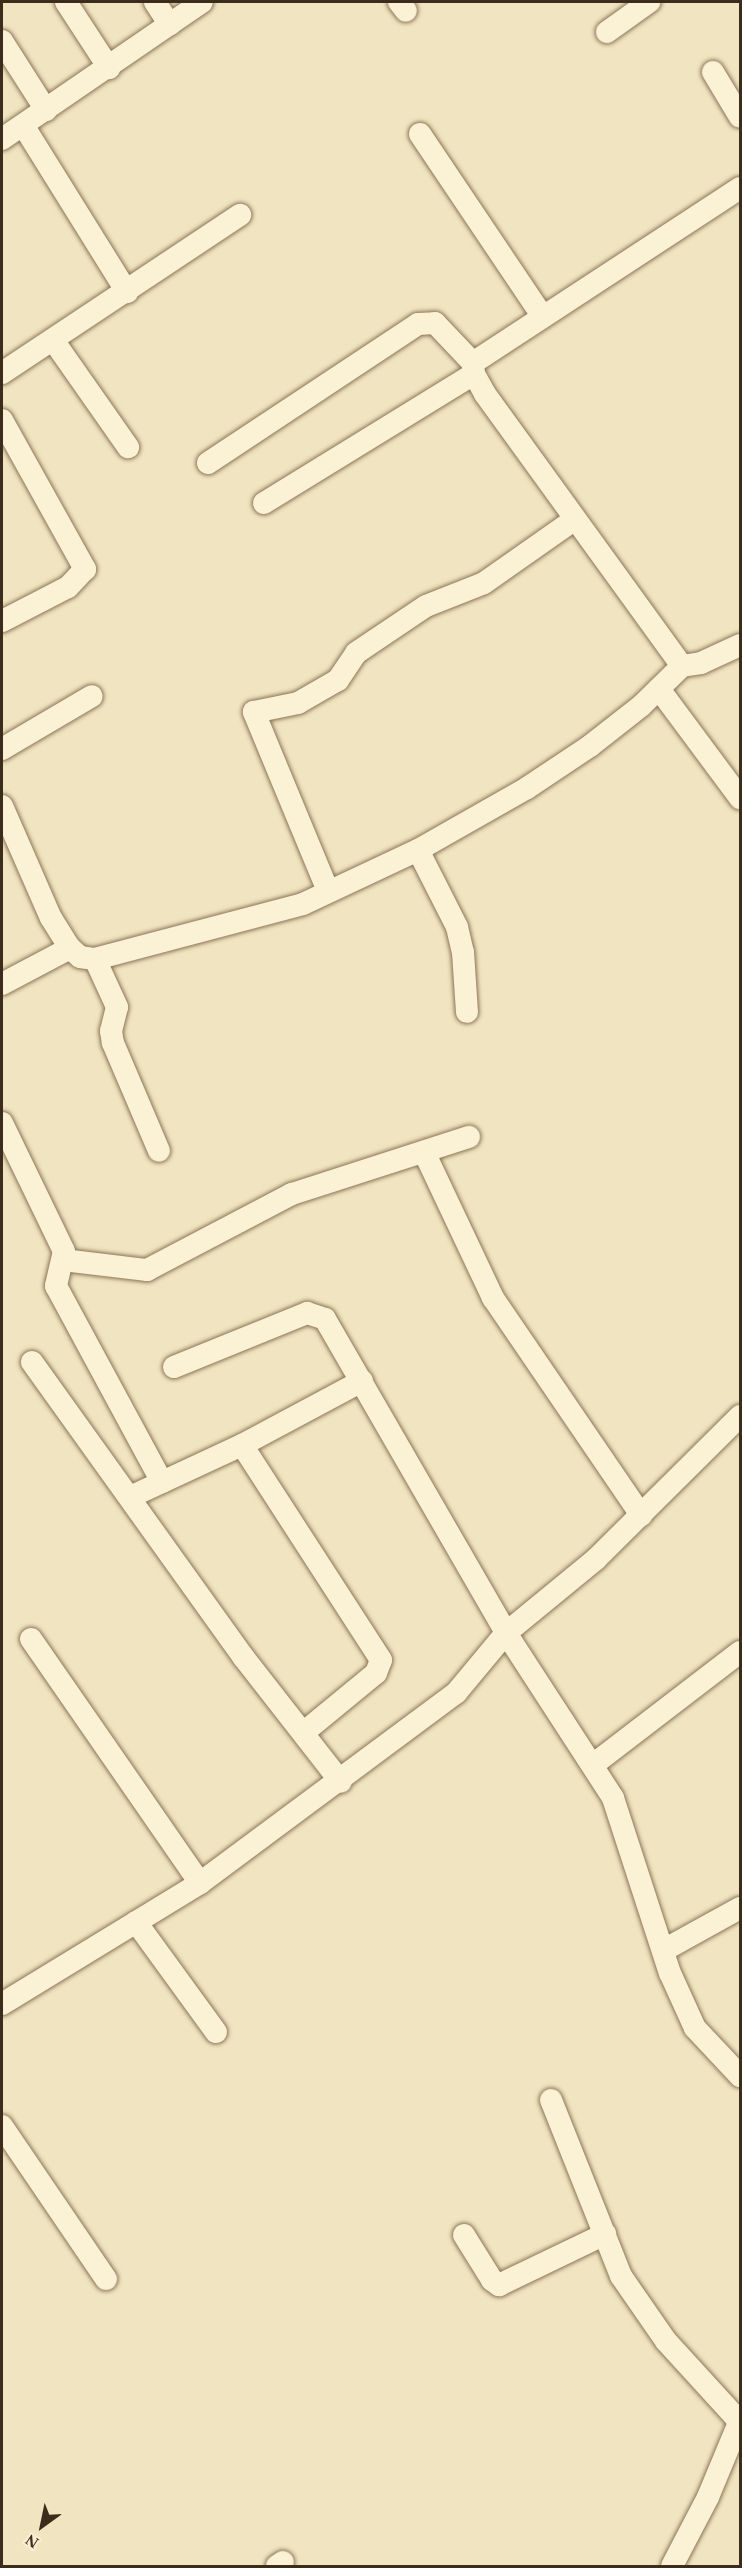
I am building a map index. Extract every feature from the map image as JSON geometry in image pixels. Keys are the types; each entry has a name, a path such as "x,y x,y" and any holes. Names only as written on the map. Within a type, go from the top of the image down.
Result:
{"street":[{"path":"66,2 109,68"},
{"path":"155,2 170,25"},
{"path":"2,139 109,68 202,2"},
{"path":"607,32 649,2"},
{"path":"2,41 46,110"},
{"path":"713,72 741,117"},
{"path":"22,125 127,292"},
{"path":"420,134 543,317"},
{"path":"264,503 474,369 543,317 738,195"},
{"path":"2,373 240,215"},
{"path":"208,463 418,324 435,323 474,369 575,519 682,666"},
{"path":"52,340 128,447"},
{"path":"2,420 85,569 68,587 2,621"},
{"path":"328,891 254,712 298,704 328,686 343,676 356,653 426,606 484,584 575,519"},
{"path":"2,806 51,918 70,948 81,957 95,959 283,910 418,850 536,782 590,746 659,689 682,666 701,663 741,645"},
{"path":"659,689 741,798"},
{"path":"2,749 92,696"},
{"path":"418,850 457,927 463,951 467,1012"},
{"path":"2,984 70,948"},
{"path":"95,959 117,1007 111,1031 112,1043 159,1151"},
{"path":"2,1123 57,1232 63,1260 56,1286 162,1482"},
{"path":"63,1260 147,1270 292,1194 425,1154 469,1137"},
{"path":"425,1154 493,1298 641,1515"},
{"path":"174,1367 315,1313 332,1328 506,1632 594,1764 613,1798 664,1950 695,2028 741,2076"},
{"path":"32,1362 244,1658 341,1782"},
{"path":"130,1497 242,1445 362,1381"},
{"path":"2,2004 200,1883 341,1782 456,1693 506,1632 596,1559 741,1416"},
{"path":"242,1445 381,1660 376,1673 303,1733"},
{"path":"31,1639 200,1883"},
{"path":"594,1764 741,1652"},
{"path":"664,1950 741,1908"},
{"path":"136,1922 216,2032"},
{"path":"551,2100 621,2276 666,2341 740,2421 708,2497 672,2566"},
{"path":"2,2126 106,2279"},
{"path":"464,2235 492,2280 500,2285 605,2234"}]}
